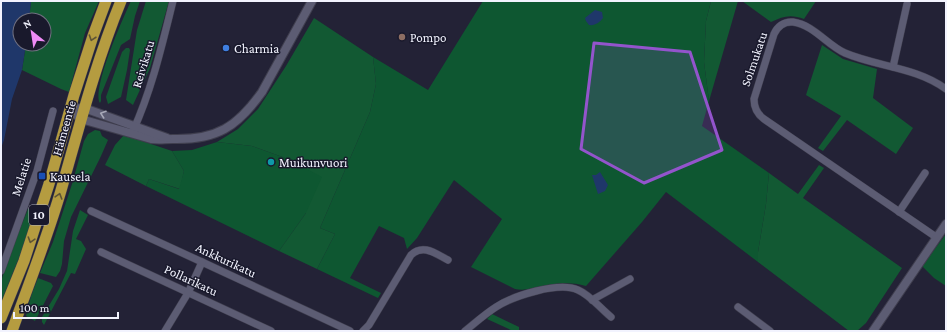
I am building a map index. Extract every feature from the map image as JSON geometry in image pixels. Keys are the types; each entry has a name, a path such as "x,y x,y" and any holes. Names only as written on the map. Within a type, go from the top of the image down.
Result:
{"highway":[{"name":"Hämeentie","path":"1,318 24,261 93,36 106,1"},
{"name":"Hämeentie","path":"12,331 44,246 105,41 121,1"}],"street":[{"name":"Reivikatu","path":"132,133 159,58 173,1"},
{"path":"70,109 81,119 159,140 194,139 217,133 228,127 246,112 262,92 312,1"},
{"path":"892,67 907,4"},
{"name":"Solmukatu","path":"936,237 761,117 757,112 754,96 774,34 777,28 786,22 794,22 818,33 844,52 924,76 946,89"},
{"path":"70,109 84,108 172,139"},
{"name":"Melatie","path":"1,271 37,171 52,111"},
{"path":"899,212 925,173"},
{"name":"Ankkurikatu","path":"91,211 350,331"},
{"path":"873,331 946,224"},
{"path":"362,331 369,325 414,251 419,249 427,250 448,260"},
{"name":"Pollarikatu","path":"101,252 271,331"},
{"path":"165,331 188,293 202,262"},
{"path":"592,300 630,280"},
{"path":"464,331 502,303 550,288 566,286 576,289 592,300 611,317"},
{"path":"738,307 770,331"}],"highlighted area":[{"path":"594,43 690,52 722,150 644,183 581,149"}],"green space":[{"path":"31,1 99,1 85,33 69,92 22,70 25,52 52,52 52,12 30,12"},
{"path":"131,1 140,1 130,39 121,45 101,95 100,103 100,83 104,69"},
{"path":"146,1 169,1 150,68 133,105 126,100 137,30"},
{"path":"483,1 711,1 706,21 704,62 709,101 702,126 769,173 766,204 758,252 758,262 666,192 586,286 564,283 519,290 515,289 471,267 502,219 454,180 417,238 407,249 404,238 379,226 350,278 381,293 378,298 317,269 335,234 320,228 370,112 376,84 373,57 428,90"},
{"path":"711,1 738,1 709,101 704,62 706,21"},
{"path":"742,1 816,1 804,19 787,16 771,22"},
{"path":"314,18 373,57 376,84 370,112 320,228 335,234 317,269 279,251 306,213 288,159 252,146 217,142 238,129 258,109 286,66"},
{"path":"822,45 843,59 877,69 873,98 913,128 896,154 847,120 823,151 818,148 841,116 806,95"},
{"path":"126,48 129,48 130,50 121,97 108,104 106,97 122,52"},
{"path":"95,130 100,131 102,136 108,140 71,217 64,241 60,271 56,277 40,273 53,242 84,141 88,134"},
{"path":"124,135 172,151 184,171 180,189 149,179 146,186 105,165 115,145"},
{"path":"217,142 252,146 288,159 322,177 306,213 279,251 146,186 149,179 179,189 184,171 172,151 192,150"},
{"path":"819,165 824,168 803,198 902,268 866,323 857,331 849,331 758,262 758,252 766,204 769,173 798,194"},
{"path":"36,208 19,258 1,302 1,282 7,260 28,209"},
{"path":"80,210 88,215 76,239 81,241 86,249 75,274 71,273 44,325 42,322 42,317 59,289 67,271 73,231"},
{"path":"946,234 946,286 934,278 922,266"},
{"path":"38,278 51,283 53,286 35,321 26,316 31,296"},
{"path":"492,314 519,327 519,331 513,331 487,319"}],"water":[{"path":"1,1 31,1 30,12 12,12 12,52 25,52 22,70 12,99 1,148"},
{"path":"595,10 602,12 603,18 593,25 589,25 585,18"},
{"path":"600,172 608,185 605,191 598,194 592,175 596,175"}],"place":[{"name":"Pompo","path":"402,37"},
{"name":"Charmia","path":"226,48"},
{"name":"Muikunvuori","path":"271,162"},
{"name":"Kausela","path":"42,176"}]}
